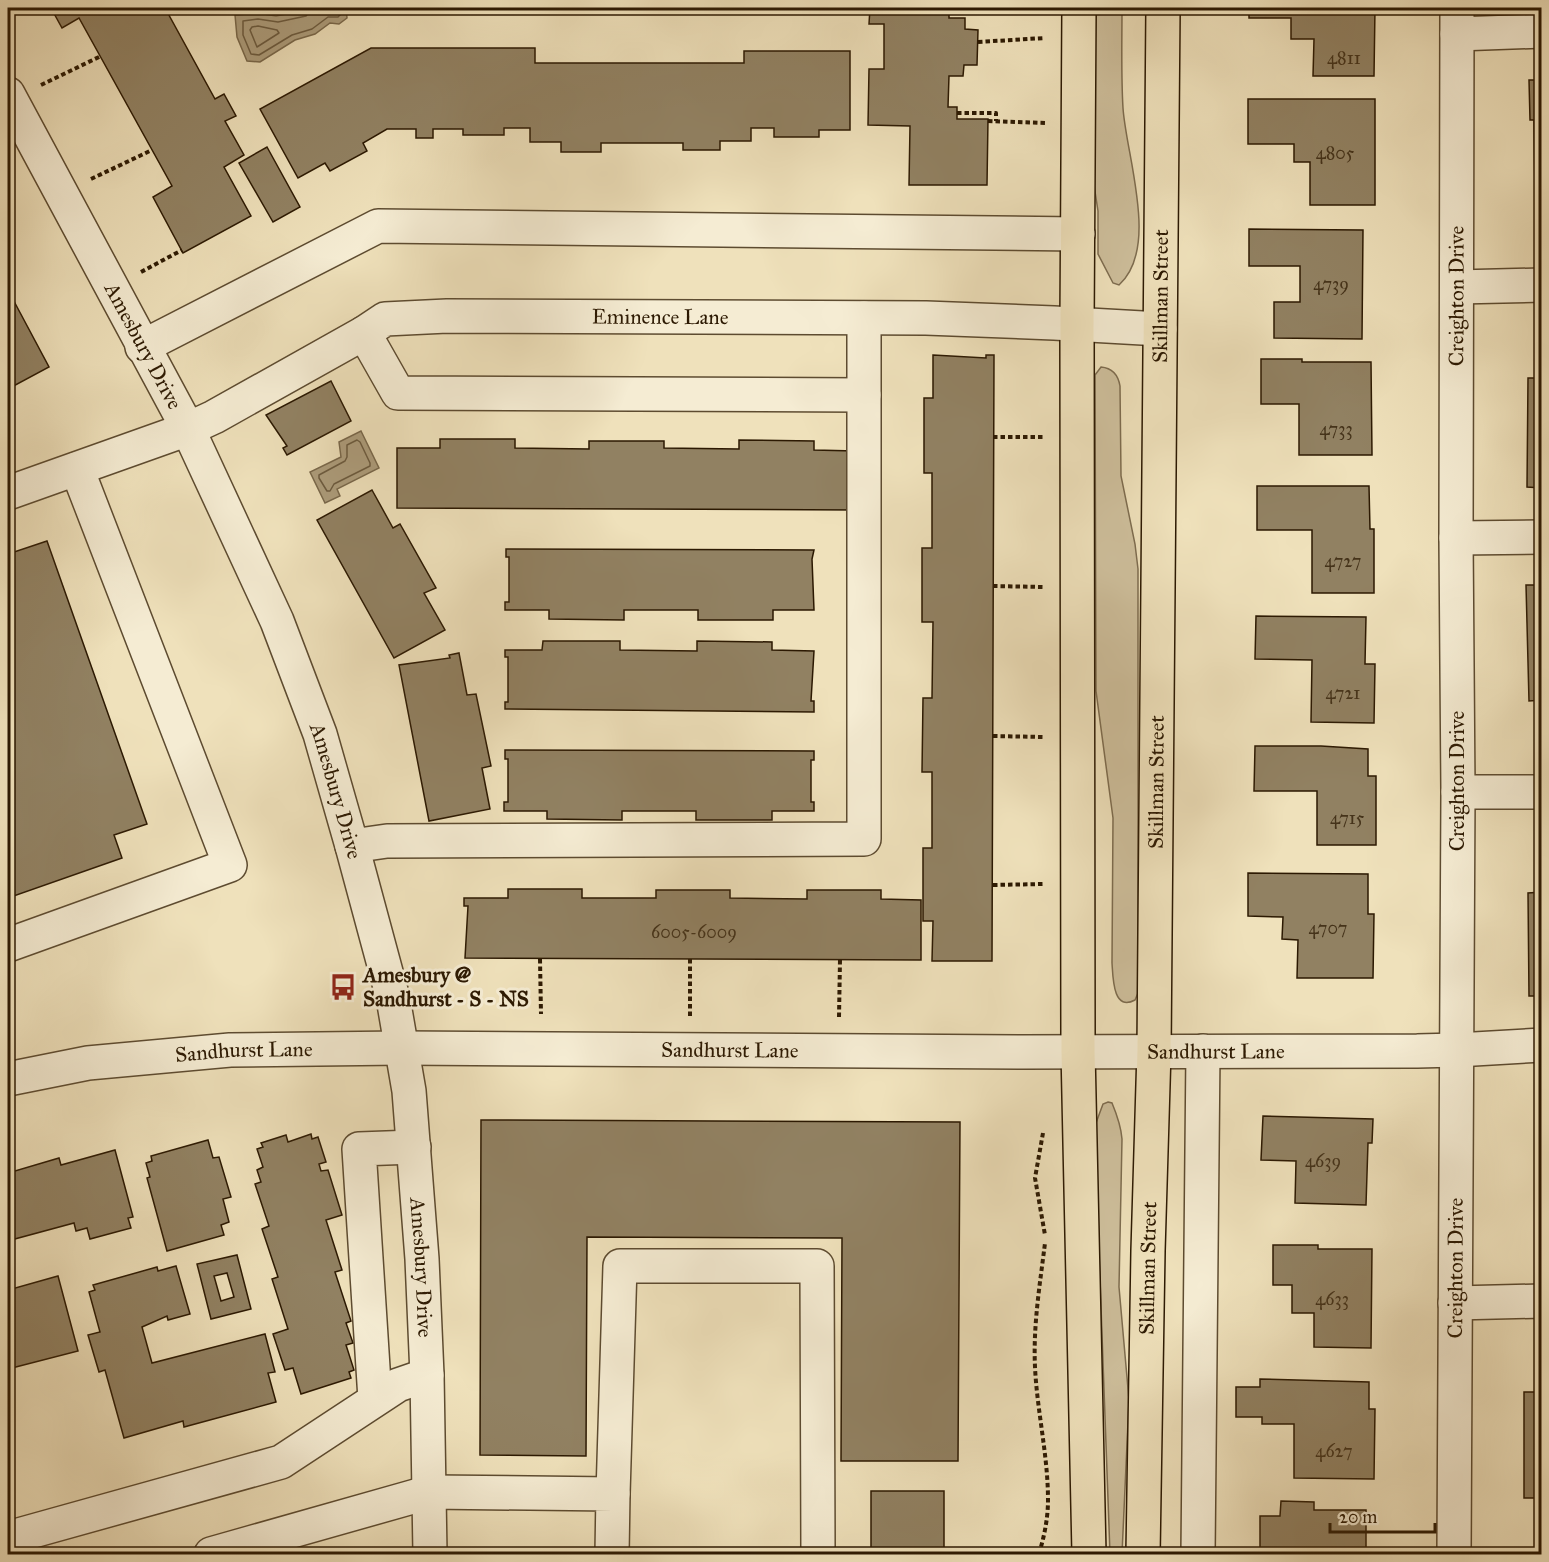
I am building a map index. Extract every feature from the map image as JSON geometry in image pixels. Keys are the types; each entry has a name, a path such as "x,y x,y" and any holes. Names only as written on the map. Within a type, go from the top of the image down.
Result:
{"main road":[{"path":"1079,8 1078,1051 1089,1554"},
{"name":"Skillman Street","path":"1143,1554 1154,1051 1163,8"}],"street":[{"path":"1457,21 1542,31"},
{"name":"Creighton Drive","path":"1454,1554 1458,792 1457,21"},
{"name":"Amesbury Drive","path":"23,91 142,347 188,429 277,621 320,734 352,846 393,998 409,1091 422,1259 427,1375 430,1554"},
{"path":"142,347 378,226 1078,234"},
{"path":"1456,286 1542,285"},
{"name":"Eminence Lane","path":"8,494 188,429 214,417 385,319 447,316 926,318 1160,329"},
{"path":"352,846 387,841 864,839 864,318"},
{"path":"364,333 398,393 864,395"},
{"path":"8,945 230,865 77,469"},
{"path":"1456,538 1542,537"},
{"path":"1458,792 1542,792"},
{"name":"Sandhurst Lane","path":"8,1079 88,1063 230,1050 402,1048 1023,1052 1456,1050 1542,1045"},
{"path":"1198,1554 1203,1051"},
{"path":"375,1399 359,1149 414,1147"},
{"path":"612,1554 620,1266 817,1266 818,1554"},
{"path":"1455,1303 1542,1301"},
{"path":"8,1538 281,1462 398,1384 427,1375"},
{"path":"211,1554 430,1492 613,1494"}],"path":[{"path":"978,42 1055,38"},
{"path":"23,91 101,56"},
{"path":"957,113 996,113 996,122"},
{"path":"988,122 1055,123"},
{"path":"88,181 152,150"},
{"path":"137,274 182,250"},
{"path":"993,437 1053,436"},
{"path":"993,586 1051,588"},
{"path":"993,736 1054,737"},
{"path":"993,885 1054,884"},
{"path":"540,959 541,1018"},
{"path":"690,959 690,1017"},
{"path":"839,1017 840,960"},
{"path":"1039,1554 1045,1532 1048,1502 1047,1471 1035,1367 1035,1331 1045,1239 1035,1178 1043,1131"}],"shaded area":[{"path":"1094,8 1122,8 1123,108 1138,201 1139,225 1137,248 1131,269 1119,285 1113,283 1098,254 1098,211 1094,185"},
{"path":"1101,367 1114,372 1120,386 1121,476 1138,569 1138,993 1135,1000 1128,1002 1118,998 1113,977 1113,818 1096,691 1095,375"},
{"path":"1112,1103 1116,1112 1122,1139 1119,1287 1129,1400 1122,1554 1110,1554 1099,1252 1096,1123 1103,1104"}],"water":[{"path":"317,8 346,8 347,18 339,24 330,23 315,34 295,40 260,62 247,61 237,37 235,15 258,13 276,16"},
{"path":"361,431 379,468 337,489 340,496 325,503 310,472 341,457 339,442"}],"building":[{"path":"51,8 165,8 215,99 224,94 236,116 225,121 244,155 224,167 251,216 183,253 153,197 172,186 79,18 62,28"},
{"path":"870,8 949,8 949,18 965,18 965,29 978,30 977,65 964,65 963,76 949,76 948,107 957,107 957,119 988,119 987,185 909,185 910,126 868,125 869,69 884,69 884,24 869,24"},
{"path":"1249,8 1375,8 1374,76 1313,76 1314,39 1291,39 1291,18 1249,18"},
{"path":"371,48 535,48 535,63 744,63 744,51 850,51 850,130 819,130 819,137 774,137 774,128 751,128 751,141 720,141 720,150 683,150 683,143 601,143 601,152 561,152 561,142 530,142 530,128 504,128 504,135 463,135 463,129 433,129 433,138 416,138 416,129 387,129 363,143 367,151 330,171 325,163 298,178 260,109"},
{"path":"1529,80 1542,80 1542,195 1535,195 1534,120 1530,120"},
{"path":"1248,99 1375,99 1375,205 1310,205 1310,162 1294,162 1294,144 1248,144"},
{"path":"267,147 300,207 273,222 239,163"},
{"path":"1249,229 1363,230 1362,339 1274,338 1274,302 1300,302 1300,266 1249,266"},
{"path":"8,290 49,367 8,389"},
{"path":"933,355 986,358 986,355 994,355 992,961 932,961 933,921 923,921 923,848 932,848 932,772 922,772 923,698 932,698 933,622 922,622 922,548 932,548 932,473 924,473 924,398 933,398"},
{"path":"1261,359 1302,359 1302,362 1371,362 1372,455 1299,455 1299,404 1261,404"},
{"path":"1528,378 1542,378 1542,488 1527,487"},
{"path":"331,381 351,421 287,455 283,448 287,446 266,415"},
{"path":"440,439 515,439 515,448 589,449 589,441 664,441 664,448 739,449 739,440 814,441 814,450 855,451 855,510 397,508 397,448 440,448"},
{"path":"1257,486 1369,486 1370,529 1374,529 1374,593 1312,593 1312,530 1257,530"},
{"path":"372,490 393,528 400,524 436,588 424,593 445,630 394,658 317,520"},
{"path":"47,541 147,824 114,835 122,858 8,898 8,781 13,779 8,764 8,554"},
{"path":"506,549 814,550 812,559 814,610 773,610 773,620 698,620 698,610 624,610 624,620 549,619 549,610 505,610 505,602 509,602 509,557 506,557"},
{"path":"1526,585 1542,585 1542,700 1529,701"},
{"path":"1256,616 1366,617 1365,664 1375,664 1374,723 1311,722 1312,660 1255,659"},
{"path":"543,641 620,641 620,650 697,651 697,641 772,642 772,650 814,651 811,701 814,701 814,712 505,709 505,702 508,702 508,657 505,657 505,650 542,650"},
{"path":"459,653 467,695 476,694 491,766 482,768 490,809 429,821 399,665 450,658 449,655"},
{"path":"1255,746 1368,749 1368,776 1376,776 1376,845 1317,845 1317,791 1254,791"},
{"path":"505,750 814,751 814,760 811,760 811,802 814,802 814,811 772,811 772,820 696,820 696,811 622,811 622,820 547,819 547,811 504,811 504,802 508,802 508,759 505,759"},
{"path":"1248,873 1368,874 1368,914 1374,914 1373,978 1297,978 1298,940 1282,939 1283,917 1248,916"},
{"path":"508,889 582,889 582,898 656,898 656,890 730,890 730,898 807,899 807,890 881,890 881,899 921,900 921,960 465,958 468,906 464,906 464,898 508,898"},
{"path":"1542,892 1542,996 1529,996 1528,893"},
{"path":"1263,1116 1373,1119 1372,1143 1368,1143 1366,1205 1295,1203 1296,1161 1261,1160"},
{"path":"481,1120 960,1122 958,1461 841,1461 842,1238 587,1237 586,1456 480,1455"},
{"path":"311,1134 312,1139 318,1137 326,1162 319,1164 321,1171 328,1170 342,1215 326,1220 342,1270 335,1272 351,1321 346,1323 353,1343 346,1345 354,1370 349,1372 351,1378 301,1394 293,1368 285,1370 273,1334 288,1329 272,1279 278,1277 262,1229 269,1226 255,1184 261,1182 257,1170 263,1167 257,1149 263,1147 261,1143 286,1135 288,1142"},
{"path":"208,1140 213,1158 219,1157 231,1197 223,1199 229,1222 221,1225 224,1235 167,1251 147,1178 150,1177 146,1163 152,1161 151,1156"},
{"path":"115,1150 133,1217 128,1218 131,1228 90,1239 87,1228 76,1231 74,1223 11,1240 8,1226 8,1173 59,1158 61,1165"},
{"path":"1273,1245 1318,1245 1318,1249 1372,1249 1371,1348 1314,1347 1314,1313 1292,1313 1292,1285 1273,1285"},
{"path":"237,1255 251,1309 211,1319 197,1264","holes":["227,1273 234,1297 221,1301 214,1276"]},
{"path":"176,1266 190,1314 168,1320 167,1316 142,1327 152,1363 265,1334 275,1372 268,1373 276,1402 184,1427 183,1421 124,1438 105,1370 99,1372 88,1335 100,1332 89,1292 95,1290 93,1285 157,1267 158,1271"},
{"path":"58,1276 78,1351 8,1369 8,1290"},
{"path":"1260,1379 1369,1382 1369,1409 1375,1409 1374,1479 1294,1478 1294,1424 1262,1424 1262,1417 1236,1417 1236,1387 1260,1387"},
{"path":"1524,1392 1542,1392 1542,1498 1524,1498"},
{"path":"871,1491 944,1491 944,1554 871,1554"},
{"path":"1281,1501 1314,1502 1314,1510 1366,1510 1366,1550 1373,1550 1373,1554 1260,1554 1260,1516 1280,1516"}],"place":[{"name":"Amesbury @ Sandhurst - S - NS","path":"343,987"}]}
